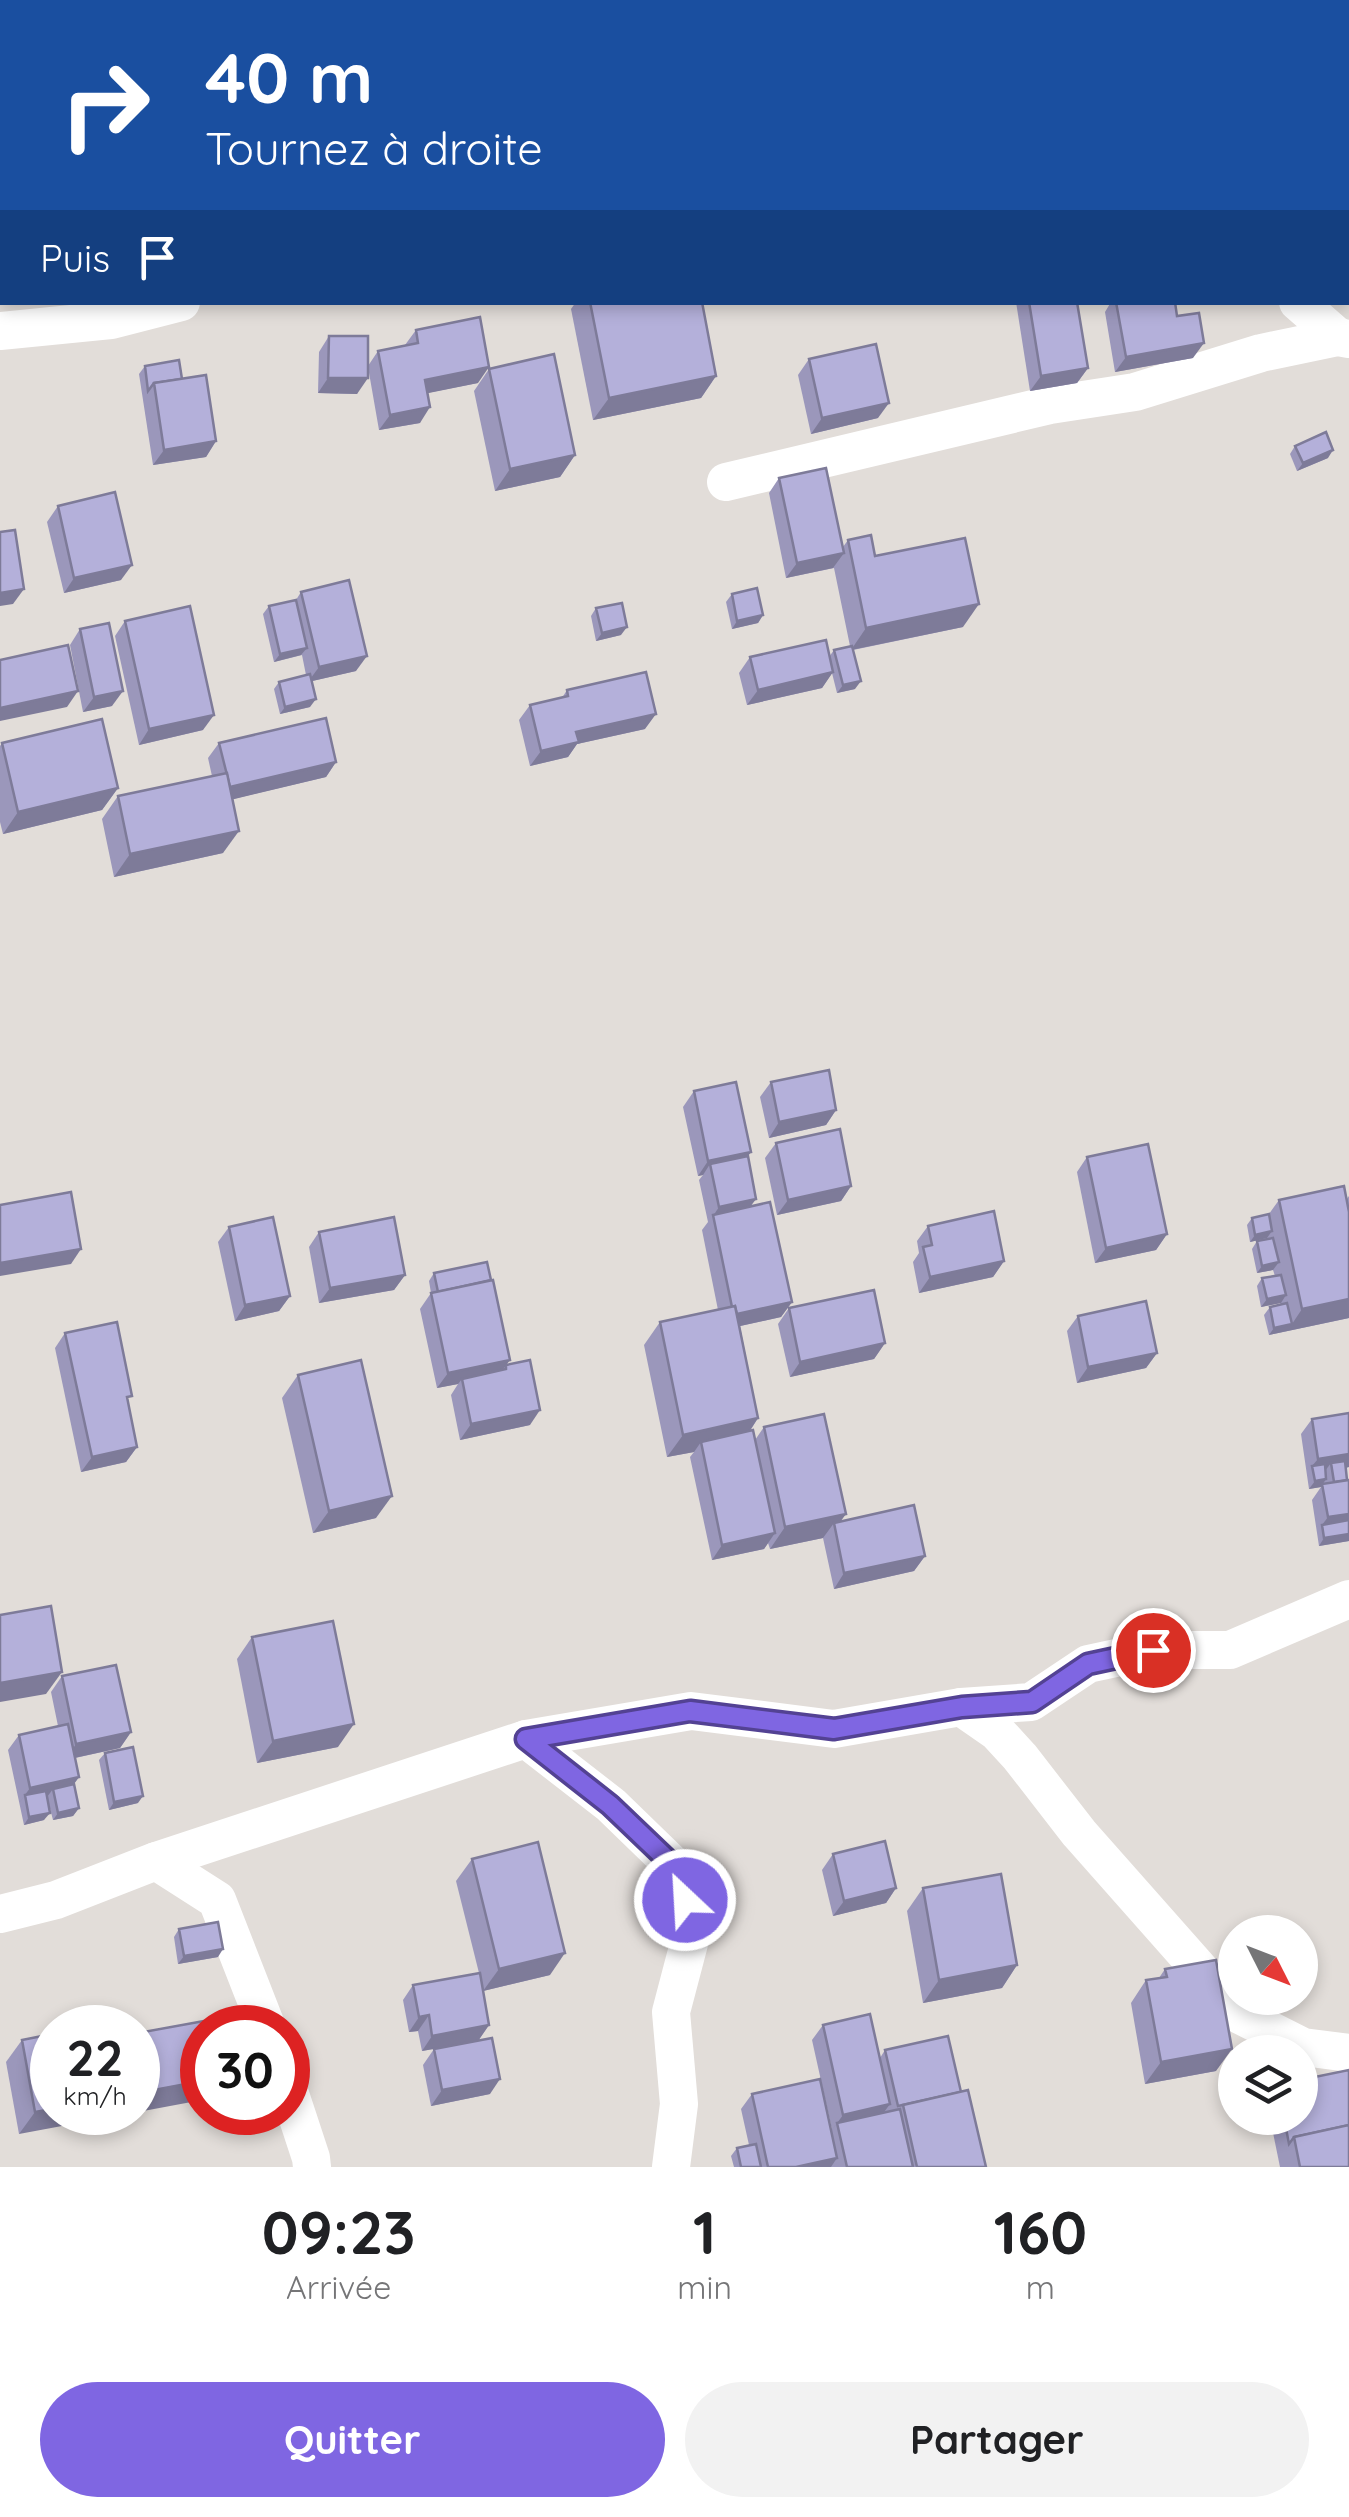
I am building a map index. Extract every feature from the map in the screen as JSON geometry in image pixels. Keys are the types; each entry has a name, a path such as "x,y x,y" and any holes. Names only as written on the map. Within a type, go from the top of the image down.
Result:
{"street":[{"path":"0,331 111,320 169,305"},
{"path":"1302,305 1344,338"},
{"path":"726,482 1050,405 1134,392 1260,353 1344,338"},
{"path":"0,1914 56,1900 156,1861 526,1739 690,1711 834,1729 962,1707 1032,1702 1088,1664 1153,1650 1230,1650 1349,1600"},
{"path":"962,1707 997,1732 1020,1756 1080,1833 1240,2015 1303,2047 1349,2053"},
{"path":"526,1739 610,1805 678,1870 692,1932 670,2012 678,2104 671,2167"},
{"path":"156,1861 217,1900 258,2005"},
{"path":"303,2135 312,2167"}],"building":[{"path":"591,305 703,305 716,376 609,398"},
{"path":"1029,305 1078,305 1088,368 1041,376"},
{"path":"1117,305 1175,305 1177,316 1199,313 1204,343 1126,357"},
{"path":"480,317 489,367 425,380 430,407 390,415 378,351 418,343 416,330"},
{"path":"329,336 368,336 368,378 328,378"},
{"path":"876,344 889,403 822,418 809,359"},
{"path":"554,354 575,455 510,469 489,369"},
{"path":"179,360 182,379 154,383 148,391 145,366"},
{"path":"206,375 216,441 164,450 154,383"},
{"path":"1326,432 1333,450 1303,463 1295,446"},
{"path":"826,468 844,553 797,563 779,478"},
{"path":"115,492 132,565 74,578 58,506"},
{"path":"15,530 24,589 0,593 0,532"},
{"path":"871,535 875,556 965,538 979,604 866,628 848,540"},
{"path":"349,580 367,656 319,667 301,592"},
{"path":"757,588 763,615 737,621 732,594"},
{"path":"296,600 307,648 280,654 269,606"},
{"path":"622,603 627,627 602,633 596,608"},
{"path":"190,606 214,715 149,729 125,621"},
{"path":"109,623 123,691 94,697 80,629"},
{"path":"826,640 833,672 758,690 750,657"},
{"path":"68,645 78,691 0,708 0,660"},
{"path":"852,646 861,681 843,685 834,650"},
{"path":"646,672 656,714 576,732 579,742 541,751 530,705 568,696 567,690"},
{"path":"310,674 316,699 285,707 279,682"},
{"path":"326,718 336,762 230,787 219,743"},
{"path":"102,719 118,788 18,812 2,743"},
{"path":"227,773 239,831 130,854 118,796"},
{"path":"829,1070 836,1110 779,1122 771,1082"},
{"path":"736,1082 751,1152 708,1161 694,1091"},
{"path":"840,1129 851,1186 788,1200 776,1143"},
{"path":"1148,1144 1167,1234 1106,1248 1087,1157"},
{"path":"748,1156 756,1199 719,1207 710,1164"},
{"path":"1344,1186 1349,1212 1349,1299 1302,1309 1279,1200"},
{"path":"71,1192 81,1249 0,1263 0,1205"},
{"path":"770,1202 792,1302 737,1314 735,1306 732,1307 713,1215"},
{"path":"994,1211 1004,1261 930,1277 923,1247 932,1245 928,1226"},
{"path":"1269,1214 1272,1231 1255,1235 1252,1218"},
{"path":"273,1217 290,1296 245,1305 229,1227"},
{"path":"394,1217 405,1275 330,1288 319,1232"},
{"path":"1273,1238 1279,1262 1262,1266 1257,1241"},
{"path":"487,1262 491,1280 438,1292 434,1273"},
{"path":"1281,1275 1286,1295 1267,1299 1262,1278"},
{"path":"493,1280 510,1360 448,1373 431,1293"},
{"path":"874,1290 885,1343 800,1362 789,1308"},
{"path":"1146,1301 1157,1353 1088,1367 1078,1316"},
{"path":"1287,1303 1292,1324 1274,1328 1270,1307"},
{"path":"735,1306 758,1418 683,1435 660,1322"},
{"path":"117,1322 132,1396 127,1397 137,1447 92,1457 65,1333"},
{"path":"361,1360 392,1496 329,1511 298,1375"},
{"path":"530,1360 540,1410 471,1424 462,1379"},
{"path":"1349,1413 1349,1454 1318,1459 1312,1419"},
{"path":"824,1414 846,1514 785,1527 764,1427"},
{"path":"753,1430 775,1533 722,1545 701,1442"},
{"path":"1345,1461 1347,1480 1334,1482 1331,1463"},
{"path":"1325,1464 1326,1479 1315,1481 1312,1466"},
{"path":"1349,1480 1349,1514 1328,1517 1322,1484"},
{"path":"914,1505 925,1556 844,1573 834,1523"},
{"path":"1349,1520 1349,1534 1324,1538 1322,1525"},
{"path":"51,1606 62,1672 0,1683 0,1615"},
{"path":"333,1621 354,1724 273,1741 252,1637"},
{"path":"116,1665 131,1732 76,1744 62,1676"},
{"path":"68,1724 79,1777 30,1788 19,1735"},
{"path":"133,1747 143,1796 114,1802 105,1753"},
{"path":"74,1784 79,1808 58,1813 53,1789"},
{"path":"46,1791 50,1813 29,1817 25,1795"},
{"path":"885,1841 896,1888 844,1901 833,1854"},
{"path":"538,1842 565,1953 499,1969 472,1859"},
{"path":"1001,1874 1017,1965 939,1980 923,1888"},
{"path":"218,1922 223,1949 184,1956 179,1929"},
{"path":"1216,1960 1218,2015 1226,2015 1229,2035 1218,2035 1218,2052 1161,2062 1146,1980 1167,1977 1165,1969"},
{"path":"480,1973 489,2025 432,2036 429,2015 419,2017 413,1985"},
{"path":"870,2014 890,2104 843,2115 823,2025"},
{"path":"180,2025 180,2085 160,2089 160,2029"},
{"path":"948,2036 961,2092 898,2106 885,2050"},
{"path":"30,2038 30,2084 22,2040"},
{"path":"492,2038 500,2079 442,2090 434,2049"},
{"path":"1349,2070 1349,2125 1318,2132 1318,2076"},
{"path":"820,2079 837,2158 796,2167 768,2167 752,2094"},
{"path":"968,2090 986,2167 917,2167 903,2105"},
{"path":"900,2109 913,2167 847,2167 837,2123"},
{"path":"1349,2125 1349,2167 1300,2167 1294,2137 1318,2135 1318,2132"},
{"path":"756,2144 761,2167 741,2167 737,2148"}],"route":[{"path":"685,1900 678,1870 610,1805 526,1739 690,1711 834,1729 962,1707 1032,1702 1088,1664 1153,1650"}]}
